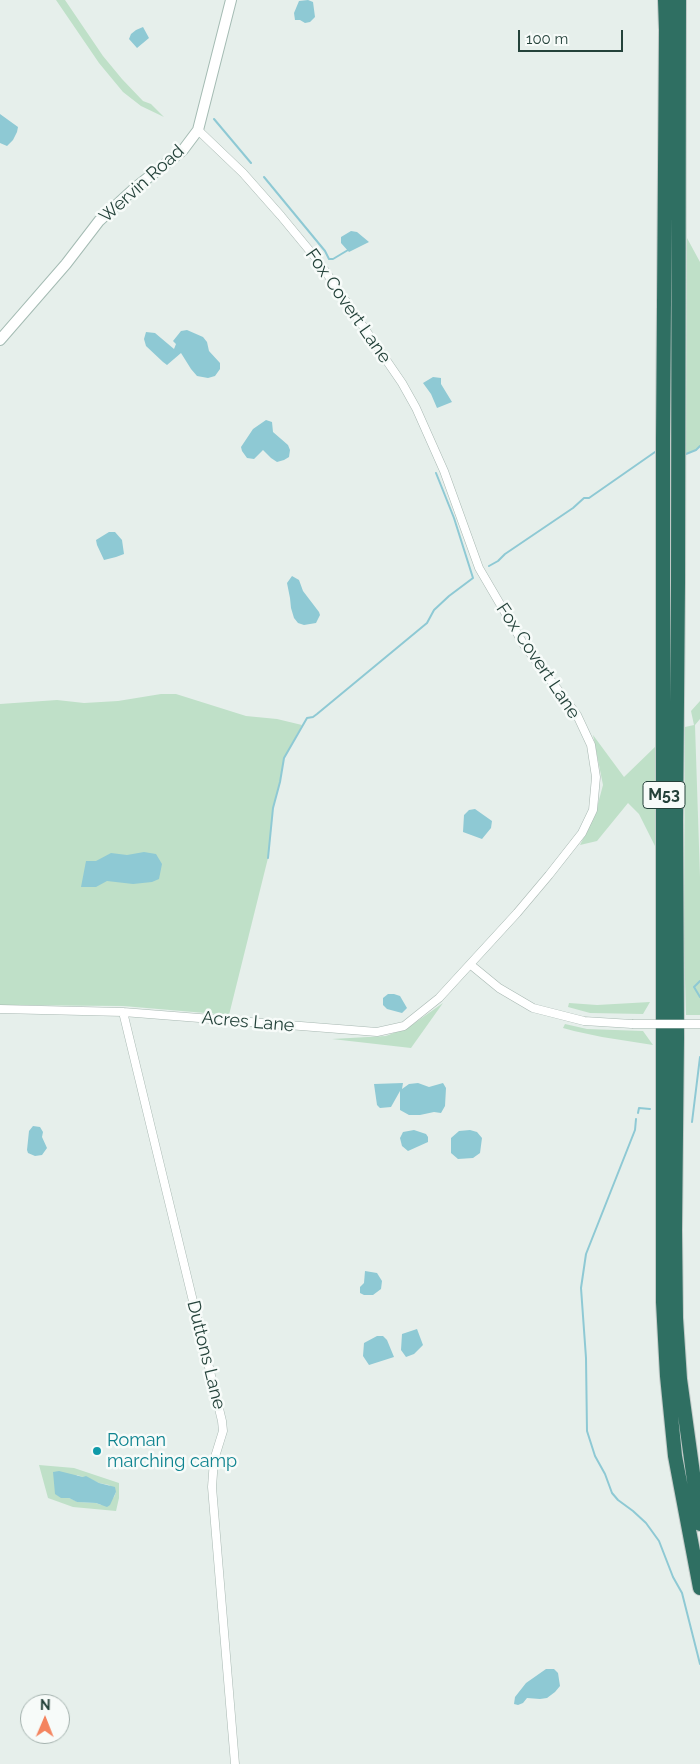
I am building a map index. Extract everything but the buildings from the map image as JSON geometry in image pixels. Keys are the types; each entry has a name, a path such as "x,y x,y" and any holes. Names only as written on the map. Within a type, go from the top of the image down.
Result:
{"highway":[{"name":"M53","path":"664,0 666,40 663,439 663,1302 667,1376 675,1456 700,1588"},
{"name":"M53","path":"679,0 676,1318 680,1379 700,1524"}],"street":[{"name":"Wervin Road","path":"0,340 66,264 99,222 136,188 183,150 198,130 231,0"},
{"name":"Fox Covert Lane","path":"198,130 242,173 319,262 402,383 416,408 444,471 478,568 524,645 577,715 591,745 596,777 594,810 582,833 549,875 471,965"},
{"name":"Acres Lane","path":"0,1008 123,1012 377,1032 404,1026 439,998 471,965"},
{"path":"471,965 499,988 533,1008 584,1021 632,1024 700,1024"},
{"name":"Duttons Lane","path":"123,1012 222,1421 223,1431 214,1460 212,1488 235,1764"}],"green space":[{"path":"56,0 65,0 103,56 122,79 143,101 151,104 164,117 141,106 123,92 99,63"},
{"path":"687,238 700,262 700,446 686,454"},
{"path":"161,694 176,694 246,716 277,719 302,725 284,758 273,808 268,858 229,1015 123,1006 0,1005 0,704 57,700 84,703 118,701"},
{"path":"700,701 700,719 695,725 700,877 700,1015 686,1015 684,943 685,727 694,725 691,711"},
{"path":"593,735 624,777 657,745 655,846 639,814 628,803 597,841 580,845 595,815 603,785"},
{"path":"650,1002 643,1014 590,1013 568,1007 569,1003 597,1005"},
{"path":"443,1003 411,1048 332,1039 386,1036 409,1027"},
{"path":"565,1024 587,1029 643,1031 653,1045 574,1031 563,1028"},
{"path":"39,1465 74,1468 119,1483 119,1498 116,1511 73,1507 48,1498","holes":["77,1475 109,1485 116,1492 114,1497 101,1505 61,1498"]}],"water":[{"path":"308,0 313,2 315,17 310,22 305,23 295,20 294,13 299,1"},
{"path":"143,27 149,38 137,48 129,39 131,34"},
{"path":"0,114 18,127 13,140 7,146 0,143"},
{"path":"351,231 357,232 369,242 349,252 341,243 341,237"},
{"path":"187,330 203,337 207,342 209,351 220,363 220,369 215,376 208,378 197,376 181,353 167,365 146,346 144,339 146,332 155,333 174,349 176,344 173,341 181,331"},
{"path":"433,377 441,378 441,384 452,402 437,408 431,394 423,383"},
{"path":"266,420 272,422 273,432 288,445 290,450 289,457 284,460 277,462 263,450 254,459 247,458 242,451 241,447 253,429"},
{"path":"109,532 115,532 122,540 124,554 104,560 96,540"},
{"path":"292,576 299,580 303,591 319,612 320,615 316,623 304,625 298,623 294,618 287,583"},
{"path":"475,809 492,821 491,828 482,839 463,832 464,815 469,810"},
{"path":"144,852 156,854 162,864 159,879 152,882 133,884 107,881 96,887 81,887 86,861 96,861 111,853 127,855"},
{"path":"388,994 400,996 407,1008 402,1013 387,1009 383,1005 383,998"},
{"path":"403,1083 402,1089 409,1084 418,1083 429,1087 443,1083 446,1088 445,1106 441,1113 409,1115 400,1110 400,1091 391,1107 380,1108 377,1105 374,1084"},
{"path":"33,1126 40,1127 43,1132 42,1137 47,1148 42,1155 35,1156 28,1153 27,1150 29,1131"},
{"path":"414,1130 426,1134 428,1142 408,1151 402,1146 400,1138 403,1132"},
{"path":"470,1130 477,1132 482,1138 480,1153 473,1158 458,1159 451,1153 451,1138 459,1131"},
{"path":"365,1271 377,1273 382,1281 381,1289 373,1295 360,1293 360,1287 364,1283"},
{"path":"417,1329 423,1345 414,1354 406,1357 401,1350 402,1334"},
{"path":"377,1336 383,1336 387,1340 394,1357 369,1365 363,1356 364,1343"},
{"path":"59,1471 83,1477 86,1476 99,1483 115,1487 116,1492 110,1505 107,1507 96,1503 77,1502 69,1498 61,1498 55,1494 53,1472"},
{"path":"546,1669 554,1669 558,1673 560,1686 555,1692 547,1698 527,1698 523,1703 514,1704 515,1697 526,1683"}],"waterway":[{"path":"214,119 251,163"},
{"path":"264,177 325,251 329,259 333,259 348,250"},
{"path":"686,454 700,446"},
{"path":"489,566 573,508 584,498 589,498 655,452"},
{"path":"268,858 273,808 284,758 307,718 317,714 427,623 434,610 473,578 454,518 436,473"},
{"path":"700,981 694,987 700,997"},
{"path":"692,1122 700,1057"},
{"path":"638,1113 639,1108 650,1109"},
{"path":"636,1119 635,1130 586,1254 581,1288 586,1358 587,1431 595,1456 605,1474 612,1493 646,1523 659,1541 673,1577 682,1593 700,1664"}],"place":[{"name":"Roman marching camp","path":"97,1451"}]}
